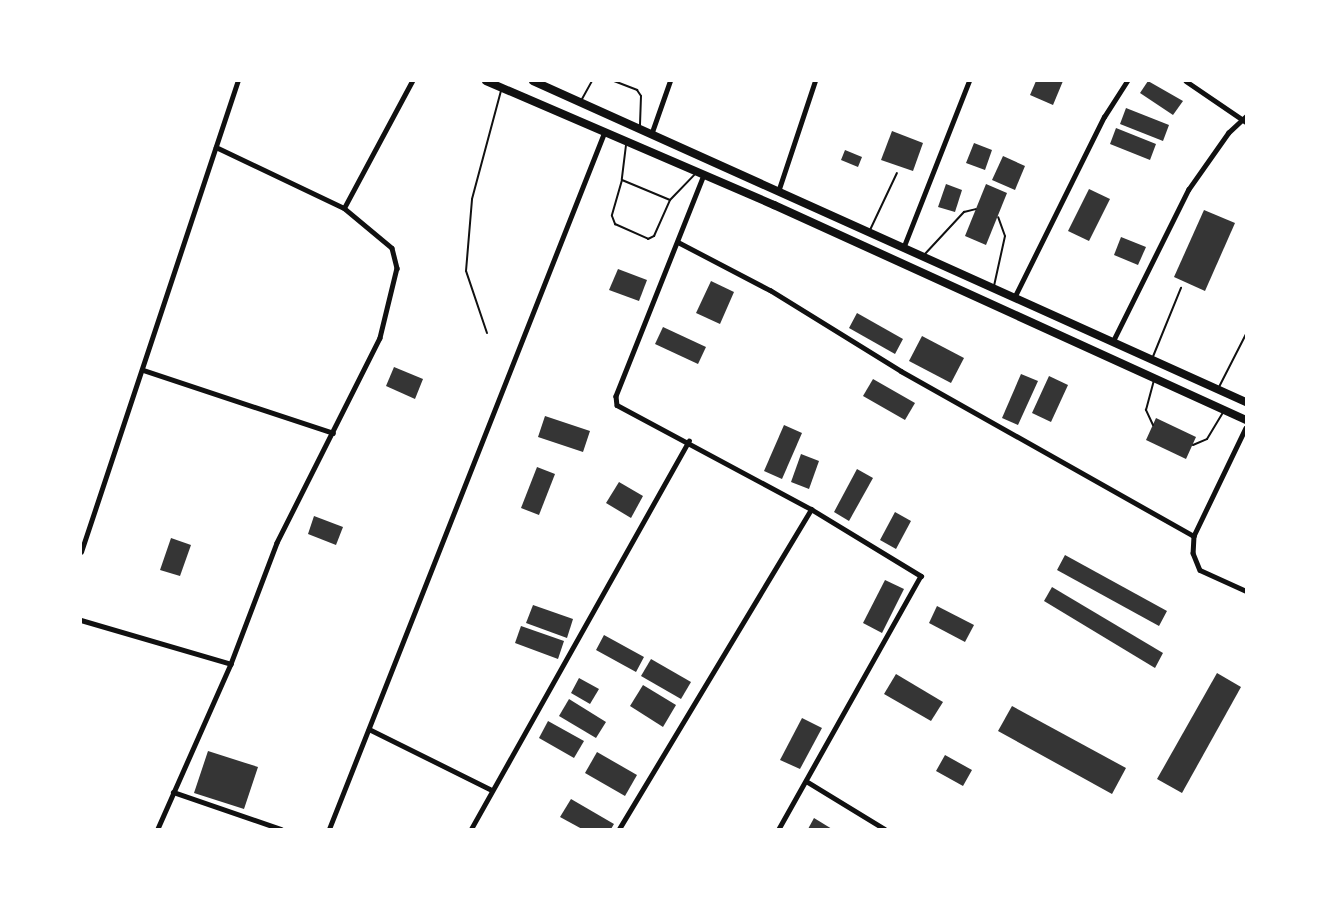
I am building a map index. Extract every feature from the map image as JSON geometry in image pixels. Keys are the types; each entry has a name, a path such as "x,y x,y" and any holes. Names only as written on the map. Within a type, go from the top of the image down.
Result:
{"highway":[{"path":"486,81 701,174 1246,420"},
{"path":"533,81 779,189 1112,344 1246,402"}],"street":[{"path":"81,552 238,81"},
{"path":"344,208 412,81"},
{"path":"652,132 670,81"},
{"path":"779,189 815,81"},
{"path":"904,246 969,81"},
{"path":"1014,298 1104,117 1127,81"},
{"path":"1112,344 1188,190 1228,133 1245,119 1186,81"},
{"path":"329,829 604,134"},
{"path":"158,829 231,664 277,543 380,338 397,268 392,248 344,208 216,147"},
{"path":"701,174 678,242 616,401 811,509 921,576 779,829"},
{"path":"678,242 770,290 902,371 1194,536"},
{"path":"143,370 333,433"},
{"path":"1246,428 1194,536 1193,553 1200,570 1246,591"},
{"path":"471,829 490,789 551,692 689,441"},
{"path":"619,829 811,509"},
{"path":"81,620 231,664"},
{"path":"369,729 490,789"},
{"path":"806,781 885,829"},
{"path":"173,792 280,829"}],"lane":[{"path":"580,101 592,81"},
{"path":"614,81 638,90 641,96 640,127"},
{"path":"487,333 466,272 472,199 501,88"},
{"path":"627,142 622,180 612,216 615,224 648,239 654,236 670,200 701,174"},
{"path":"870,230 897,173"},
{"path":"622,180 670,200"},
{"path":"924,255 964,212 976,209"},
{"path":"993,287 1005,236 998,217"},
{"path":"1151,361 1181,288"},
{"path":"1217,390 1246,334"},
{"path":"1153,425 1146,410 1154,380"},
{"path":"1192,445 1207,439 1224,410"}],"building":[{"path":"1036,81 1063,81 1053,105 1030,95"},
{"path":"1148,81 1183,101 1173,115 1140,93"},
{"path":"1126,108 1169,125 1163,141 1120,124"},
{"path":"1116,128 1156,144 1150,160 1110,144"},
{"path":"892,131 923,143 913,171 881,160"},
{"path":"974,143 992,150 985,170 966,163"},
{"path":"845,150 862,157 858,167 841,160"},
{"path":"1003,156 1025,166 1015,190 992,180"},
{"path":"946,184 962,190 955,212 938,207"},
{"path":"986,184 1007,193 986,245 965,236"},
{"path":"1089,189 1110,199 1089,241 1068,231"},
{"path":"1204,210 1235,223 1205,291 1174,277"},
{"path":"1121,237 1146,247 1138,265 1114,255"},
{"path":"618,269 647,280 639,301 609,290"},
{"path":"711,281 734,292 720,324 696,313"},
{"path":"857,313 903,339 895,354 849,328"},
{"path":"663,327 706,347 698,364 655,344"},
{"path":"922,336 964,358 951,383 909,361"},
{"path":"394,367 423,379 415,399 386,386"},
{"path":"1021,374 1038,381 1018,425 1002,418"},
{"path":"1049,376 1068,385 1051,422 1032,413"},
{"path":"873,379 915,403 905,420 863,396"},
{"path":"545,416 590,431 583,452 538,437"},
{"path":"1156,418 1196,437 1186,459 1146,440"},
{"path":"784,425 802,433 782,479 764,471"},
{"path":"801,454 819,461 809,489 791,482"},
{"path":"537,467 555,474 539,515 521,508"},
{"path":"857,469 873,478 849,521 834,512"},
{"path":"619,482 643,496 631,518 606,503"},
{"path":"895,512 911,521 896,549 880,540"},
{"path":"314,516 343,527 336,545 308,534"},
{"path":"171,538 191,545 180,576 160,570"},
{"path":"1065,555 1167,611 1159,626 1057,570"},
{"path":"885,580 904,589 882,633 863,623"},
{"path":"1052,587 1163,653 1155,668 1044,601"},
{"path":"533,605 573,619 567,638 526,623"},
{"path":"937,606 974,625 965,642 929,623"},
{"path":"521,626 564,641 558,659 515,643"},
{"path":"604,635 644,657 636,672 596,650"},
{"path":"651,659 691,682 681,699 641,676"},
{"path":"1217,673 1241,687 1182,793 1157,779"},
{"path":"896,674 943,702 931,721 884,694"},
{"path":"579,678 599,689 590,704 571,693"},
{"path":"643,685 676,705 663,727 630,706"},
{"path":"569,699 606,722 596,738 559,716"},
{"path":"1012,706 1126,768 1112,794 998,731"},
{"path":"802,718 822,728 800,769 780,760"},
{"path":"548,721 584,741 574,758 539,738"},
{"path":"208,751 258,767 244,809 194,793"},
{"path":"597,752 637,775 625,796 585,773"},
{"path":"945,755 972,770 963,786 936,771"},
{"path":"571,799 614,824 611,829 582,829 560,817"},
{"path":"814,818 832,829 808,829"}]}
